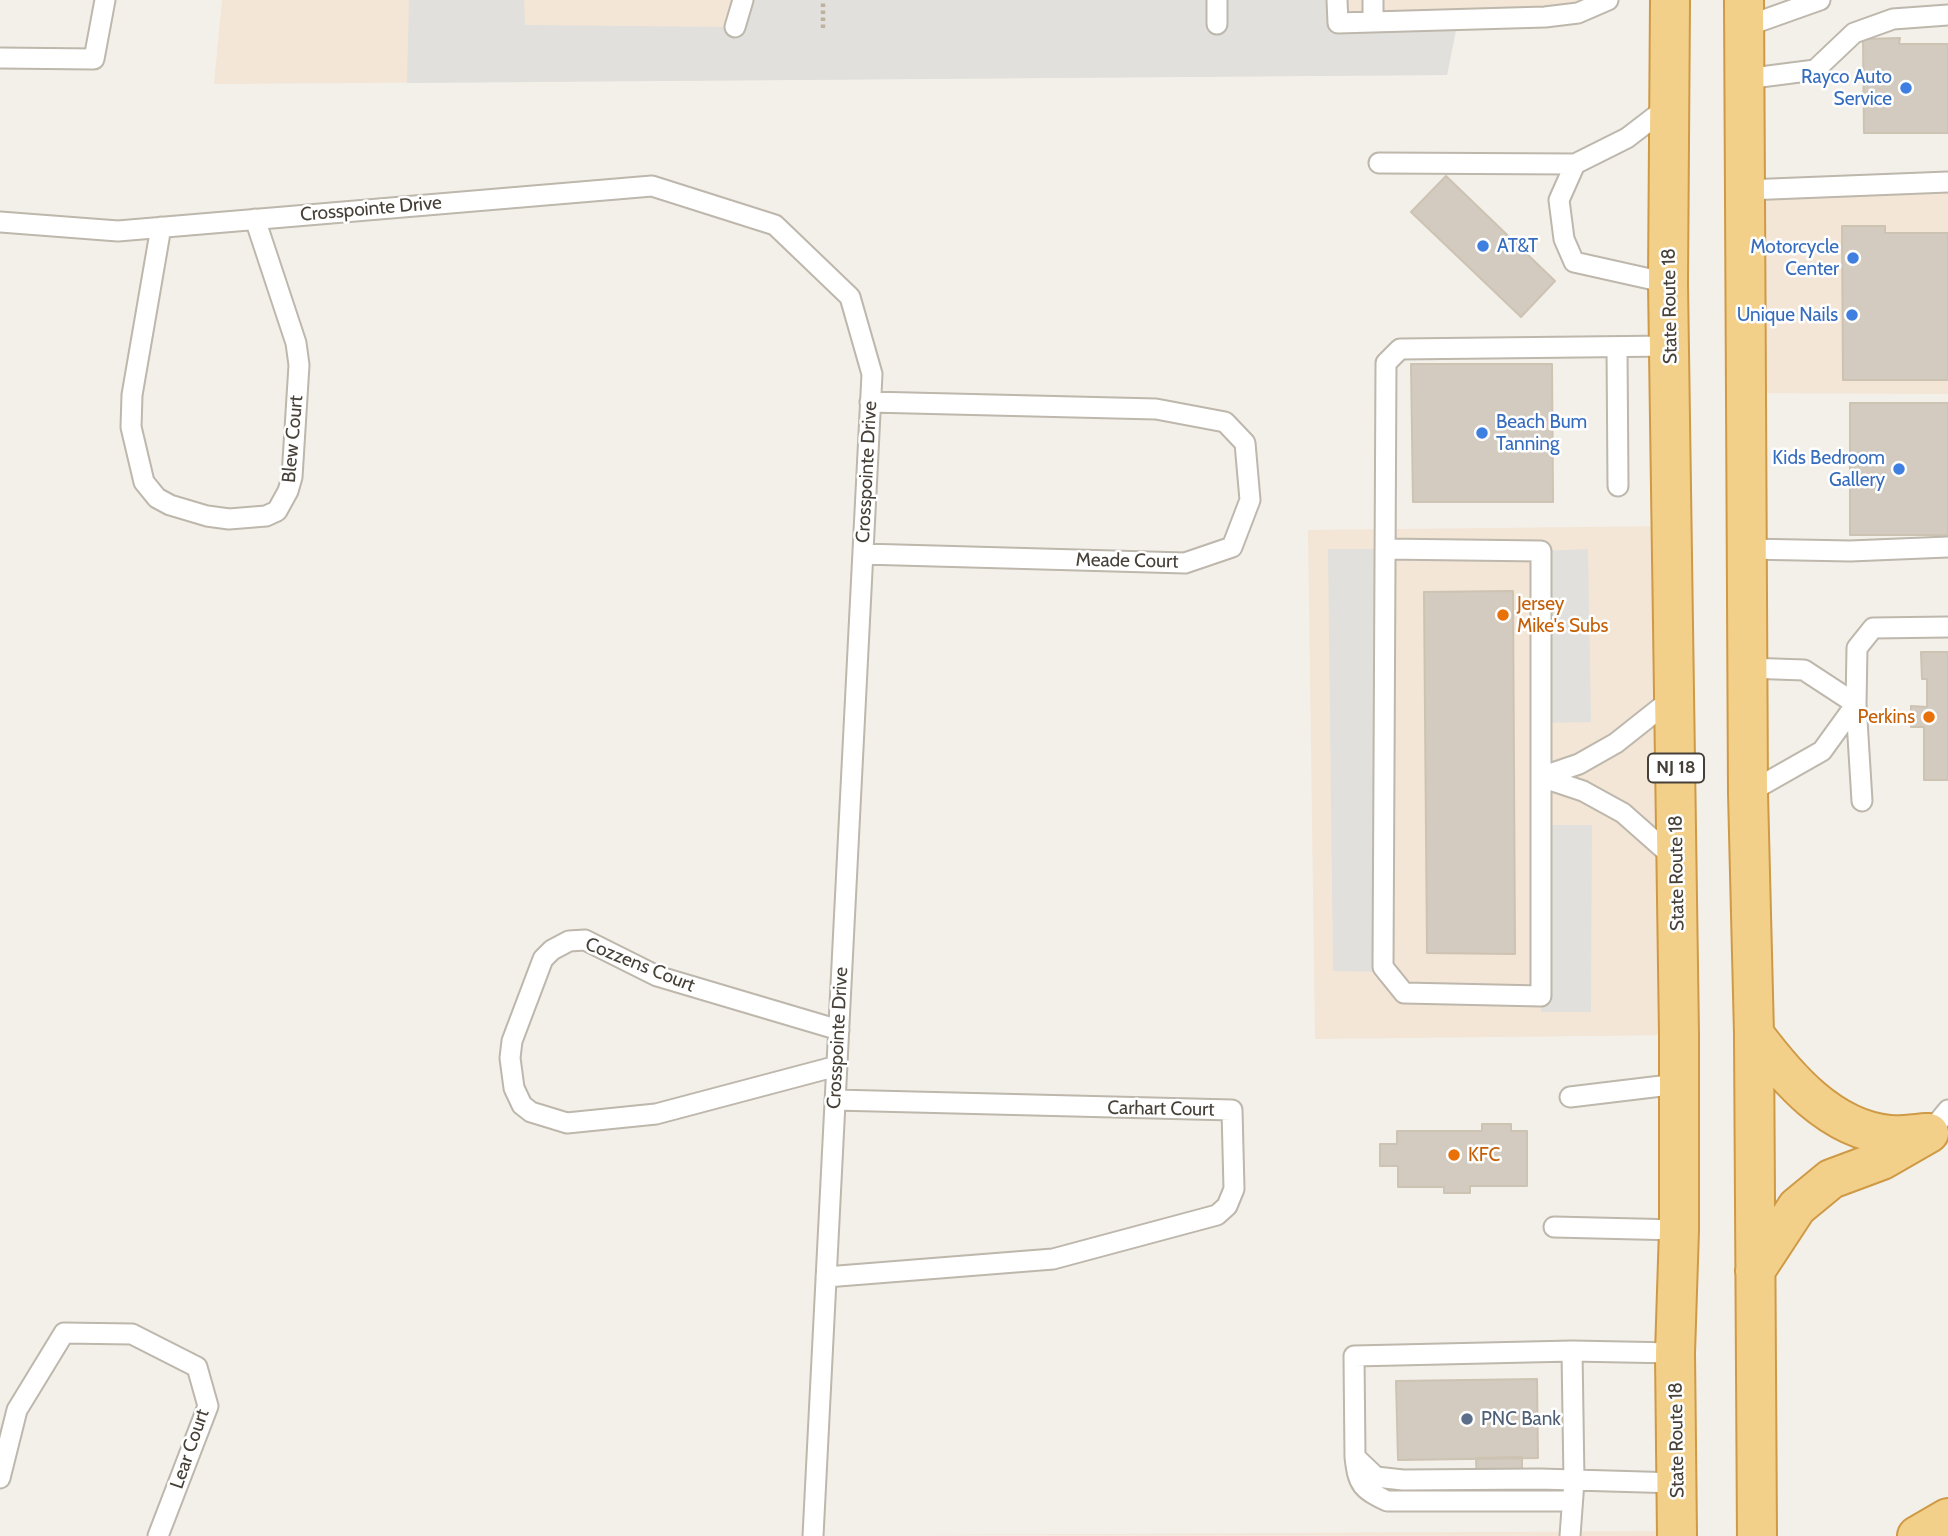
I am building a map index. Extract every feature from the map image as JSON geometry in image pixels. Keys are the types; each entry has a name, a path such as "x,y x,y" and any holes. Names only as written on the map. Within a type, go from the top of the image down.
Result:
{"highway":[{"name":"State Route 18","path":"1670,0 1668,283 1677,861 1679,1230 1675,1353 1677,1536"},
{"path":"1744,13 1748,793 1754,1034 1757,1536"},
{"path":"1754,1034 1781,1070 1817,1104 1855,1127 1889,1135 1938,1122"},
{"path":"1755,1271 1797,1207 1831,1179 1882,1160 1938,1122"},
{"path":"1917,1536 1948,1518"}],"lane":[{"path":"0,58 94,59 105,0"},
{"path":"735,27 743,0"},
{"path":"1217,0 1217,24"},
{"path":"1337,0 1338,23 1545,17 1578,13 1608,0"},
{"path":"1373,0 1373,22"},
{"path":"1744,13 1820,0"},
{"path":"1745,79 1815,70 1854,33 1893,19 1948,15"},
{"path":"1379,163 1576,164 1627,138 1671,104"},
{"path":"1576,164 1559,200 1564,239 1574,262 1668,283"},
{"path":"1746,190 1948,183"},
{"name":"Crosspointe Drive","path":"0,222 118,231 652,186 775,225 850,297 872,374 813,1536"},
{"name":"Blew Court","path":"161,227 132,395 131,427 144,482 157,498 170,505 207,516 229,519 266,516 277,511 292,477 299,365 296,343 255,219"},
{"path":"1385,549 1541,551 1541,996 1404,993 1383,967 1385,549 1386,363 1401,349 1670,346"},
{"path":"1617,347 1618,486"},
{"name":"Meade Court","path":"863,554 1185,563 1232,547 1250,500 1245,443 1226,422 1156,409 870,402"},
{"path":"1747,549 1850,551 1948,547"},
{"path":"1862,801 1856,704 1857,648 1872,628 1948,627"},
{"path":"1747,668 1804,670 1856,704"},
{"path":"1541,777 1579,764 1616,743 1675,696"},
{"path":"1748,793 1822,751 1856,704"},
{"path":"1541,777 1583,792 1623,813 1677,861"},
{"name":"Cozzens Court","path":"837,1066 656,1114 566,1122 531,1112 522,1105 514,1088 510,1058 512,1041 543,959 552,950 569,941 585,940 657,976 839,1030"},
{"path":"1570,1097 1678,1084"},
{"name":"Carhart Court","path":"826,1278 1053,1259 1217,1215 1227,1206 1234,1189 1232,1110 835,1100"},
{"path":"1554,1227 1679,1230"},
{"name":"Lear Court","path":"0,1478 17,1410 64,1333 132,1334 197,1367 208,1406 158,1536"},
{"path":"1570,1536 1574,1481 1572,1352"},
{"path":"1572,1501 1387,1501 1367,1492 1357,1479 1354,1356 1675,1353"},
{"path":"1355,1457 1376,1477 1403,1480 1678,1483"}],"path":[{"path":"823,0 823,28"}],"shaded area":[{"path":"222,0 1608,0 1458,20 1447,75 214,84"},
{"path":"409,0 524,0 525,25 735,27 743,0 1337,0 1338,22 1458,20 1447,75 407,83"},
{"path":"1948,182 1948,394 1745,393 1746,190"},
{"path":"1673,526 1679,1035 1315,1039 1308,530"},
{"path":"1328,549 1385,549 1387,972 1333,971"},
{"path":"1588,549 1591,722 1541,723 1541,551"},
{"path":"1543,825 1592,825 1591,1012 1541,1012"},
{"path":"1677,1531 1677,1536 899,1535"}],"building":[{"name":"Rayco Auto Service","path":"1900,38 1899,44 1948,44 1948,133 1864,133 1863,39"},
{"name":"AT&T","path":"1446,176 1555,281 1521,317 1411,212"},
{"path":"1842,226 1885,226 1885,233 1948,233 1948,380 1843,380"},
{"name":"Beach Bum Tanning","path":"1411,364 1552,364 1553,502 1413,502"},
{"name":"Kids Bedroom Gallery","path":"1850,403 1948,403 1948,535 1850,535"},
{"path":"1513,591 1515,954 1427,953 1424,592"},
{"name":"Perkins","path":"1921,652 1948,652 1948,780 1924,780 1924,727 1911,727 1911,706 1927,707 1927,679 1922,679"},
{"name":"KFC","path":"1482,1124 1511,1124 1511,1131 1527,1131 1527,1186 1470,1186 1470,1193 1444,1193 1444,1187 1398,1187 1398,1166 1380,1166 1380,1144 1397,1144 1397,1131 1482,1131"},
{"name":"PNC Bank","path":"1537,1379 1538,1458 1398,1460 1396,1381"},
{"path":"1522,1457 1522,1490 1477,1490 1476,1458"}],"place":[{"name":"Rayco Auto Service","path":"1906,88"},
{"name":"AT&T","path":"1483,246"},
{"name":"Motorcycle Center","path":"1853,258"},
{"name":"Unique Nails","path":"1852,315"},
{"name":"Beach Bum Tanning","path":"1482,433"},
{"name":"Kids Bedroom Gallery","path":"1899,469"},
{"name":"Jersey Mike's Subs","path":"1503,615"},
{"name":"Perkins","path":"1929,717"},
{"name":"KFC","path":"1454,1155"},
{"name":"PNC Bank","path":"1467,1419"}]}
